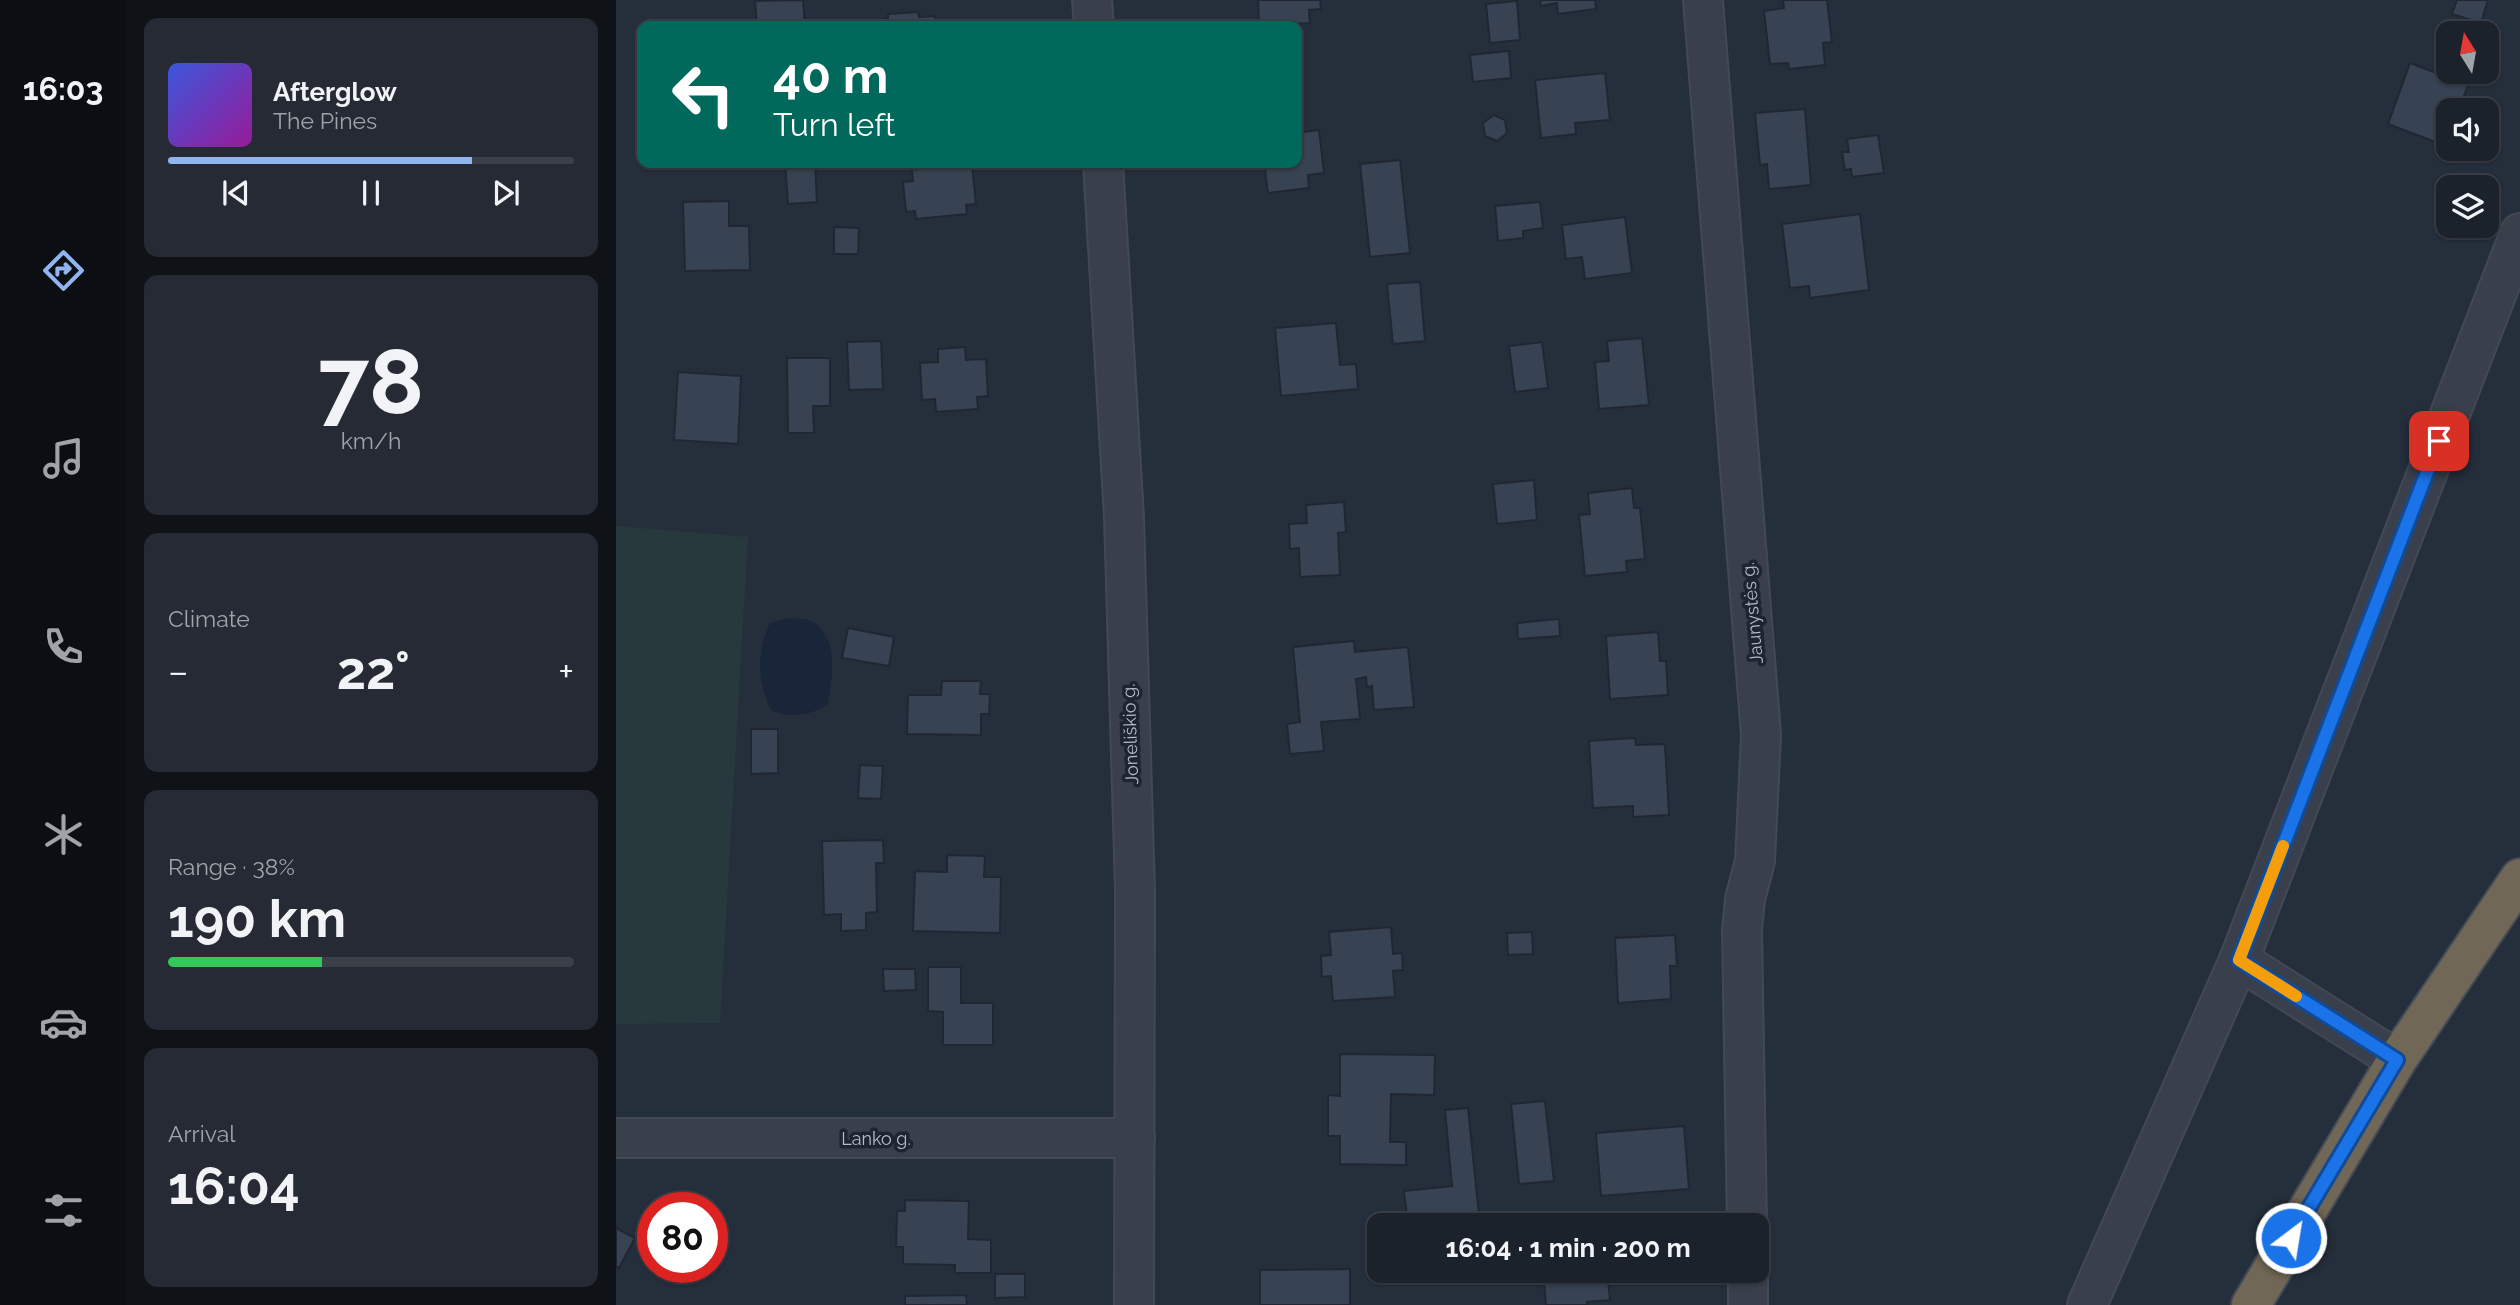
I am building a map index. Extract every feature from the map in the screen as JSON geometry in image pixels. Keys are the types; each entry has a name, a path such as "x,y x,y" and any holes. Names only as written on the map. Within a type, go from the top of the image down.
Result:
{"highway":[{"path":"2251,1305 2397,1060 2520,878"}],"street":[{"path":"1092,0 1094,21"},
{"name":"Jaunystės g.","path":"1703,0 1762,735 1755,861 1745,898 1742,930 1747,1213"},
{"name":"Joneliškio g.","path":"1103,168 1124,516 1135,891 1134,1305"},
{"path":"2087,1305 2239,960 2520,233"},
{"path":"2239,960 2397,1060"},
{"name":"Lanko g.","path":"616,1138 1135,1138"},
{"path":"1748,1283 1748,1305"}],"shaded area":[{"path":"616,526 748,537 720,1023 616,1024"}],"water":[{"path":"789,618 809,620 820,628 830,647 832,659 828,704 801,715 772,711 761,678 761,656 770,623"}],"building":[{"path":"803,0 805,21 757,21 755,1"},
{"path":"1258,0 1320,0 1321,9 1309,10 1310,23 1259,21"},
{"path":"1540,0 1595,0 1596,9 1558,14 1557,3 1541,6"},
{"path":"1783,0 1827,0 1832,42 1823,43 1825,65 1789,69 1788,63 1770,64 1764,11 1784,8"},
{"path":"2457,0 2488,0 2482,21 2452,14"},
{"path":"1517,1 1520,40 1490,43 1486,4"},
{"path":"918,12 919,17 935,16 936,21 874,21 888,19 888,14"},
{"path":"1509,51 1511,78 1473,82 1470,55"},
{"path":"2410,63 2436,73 2436,84 2468,85 2463,98 2436,98 2436,142 2388,124"},
{"path":"1605,73 1610,120 1575,123 1576,134 1541,138 1535,80"},
{"path":"1805,109 1811,185 1769,189 1767,164 1760,165 1755,113"},
{"path":"1494,115 1505,120 1507,133 1497,141 1485,136 1483,123"},
{"path":"1319,130 1324,173 1308,175 1309,188 1268,193 1265,168 1302,168 1302,132"},
{"path":"1878,135 1884,173 1852,177 1851,169 1845,170 1842,152 1849,152 1847,139"},
{"path":"1400,160 1410,253 1370,257 1360,164"},
{"path":"785,168 815,168 817,202 788,204"},
{"path":"972,168 976,204 966,205 967,214 916,219 915,211 906,212 903,182 913,181 912,170"},
{"path":"729,201 729,226 749,226 750,270 685,271 683,202"},
{"path":"1540,202 1543,228 1523,231 1523,238 1498,241 1495,206"},
{"path":"1860,214 1869,290 1810,298 1809,286 1790,288 1782,224"},
{"path":"1625,217 1632,273 1585,279 1582,257 1566,259 1562,225"},
{"path":"834,227 859,228 858,254 834,254"},
{"path":"1420,282 1425,341 1393,344 1387,284"},
{"path":"1336,323 1340,365 1356,364 1358,389 1281,396 1275,328"},
{"path":"1642,338 1649,405 1599,409 1595,362 1609,361 1607,341"},
{"path":"881,341 883,389 849,390 847,342"},
{"path":"1542,342 1548,388 1515,392 1509,346"},
{"path":"965,347 966,360 986,359 988,396 977,397 978,409 936,412 935,399 922,400 920,363 938,362 938,349"},
{"path":"787,358 830,358 830,406 813,406 814,433 788,433"},
{"path":"678,372 741,376 738,444 674,440"},
{"path":"1534,480 1537,520 1497,524 1493,484"},
{"path":"1632,488 1634,508 1640,508 1645,559 1626,561 1627,572 1585,576 1579,515 1590,514 1588,493"},
{"path":"1344,502 1346,532 1338,533 1340,575 1300,577 1299,548 1290,549 1289,524 1307,523 1306,505"},
{"path":"1559,619 1560,636 1518,639 1517,623"},
{"path":"848,628 894,637 889,666 842,658"},
{"path":"1658,632 1660,661 1666,661 1668,695 1610,699 1606,636"},
{"path":"1354,641 1355,652 1408,647 1414,707 1374,710 1372,686 1367,687 1366,677 1356,679 1360,719 1321,722 1324,751 1290,754 1287,724 1300,722 1293,647"},
{"path":"942,681 981,681 980,694 990,694 989,714 981,714 981,735 907,734 908,695 941,695"},
{"path":"751,729 778,729 778,773 751,774"},
{"path":"1635,738 1636,745 1665,744 1669,815 1633,817 1633,806 1593,808 1589,741"},
{"path":"860,765 883,766 881,799 858,798"},
{"path":"883,840 884,863 876,863 877,912 866,913 866,930 841,931 841,914 824,915 822,841"},
{"path":"947,855 985,856 984,877 1001,877 1000,933 913,931 915,871 947,872"},
{"path":"1391,927 1393,954 1402,953 1403,970 1393,971 1395,997 1333,1001 1331,976 1322,977 1321,956 1331,955 1329,932"},
{"path":"1532,932 1533,954 1508,955 1507,933"},
{"path":"1675,935 1677,966 1670,966 1671,999 1618,1003 1615,938"},
{"path":"928,967 961,967 961,1003 993,1003 993,1045 943,1045 943,1012 928,1011"},
{"path":"883,969 915,969 916,990 884,991"},
{"path":"1340,1054 1435,1055 1434,1095 1391,1094 1390,1142 1406,1142 1406,1165 1340,1164 1340,1136 1328,1136 1328,1095 1340,1096"},
{"path":"1545,1101 1554,1181 1519,1184 1511,1104"},
{"path":"1468,1108 1479,1213 1407,1213 1404,1191 1452,1186 1445,1110"},
{"path":"1684,1126 1689,1189 1601,1196 1596,1133"},
{"path":"905,1200 969,1201 968,1239 991,1240 991,1273 955,1273 955,1265 903,1264 903,1247 896,1247 897,1211 905,1211"},
{"path":"616,1228 635,1238 619,1268 616,1266"},
{"path":"1350,1269 1350,1305 1260,1305 1260,1270"},
{"path":"995,1274 1025,1274 1025,1297 995,1298"},
{"path":"1544,1283 1608,1283 1610,1300 1587,1302 1588,1305 1546,1305"},
{"path":"966,1295 967,1305 905,1305 905,1296"}],"slow traffic":[{"path":"2283,846 2239,960 2296,996"}],"route":[{"path":"2291,1238 2397,1060 2239,960 2439,441"}]}
